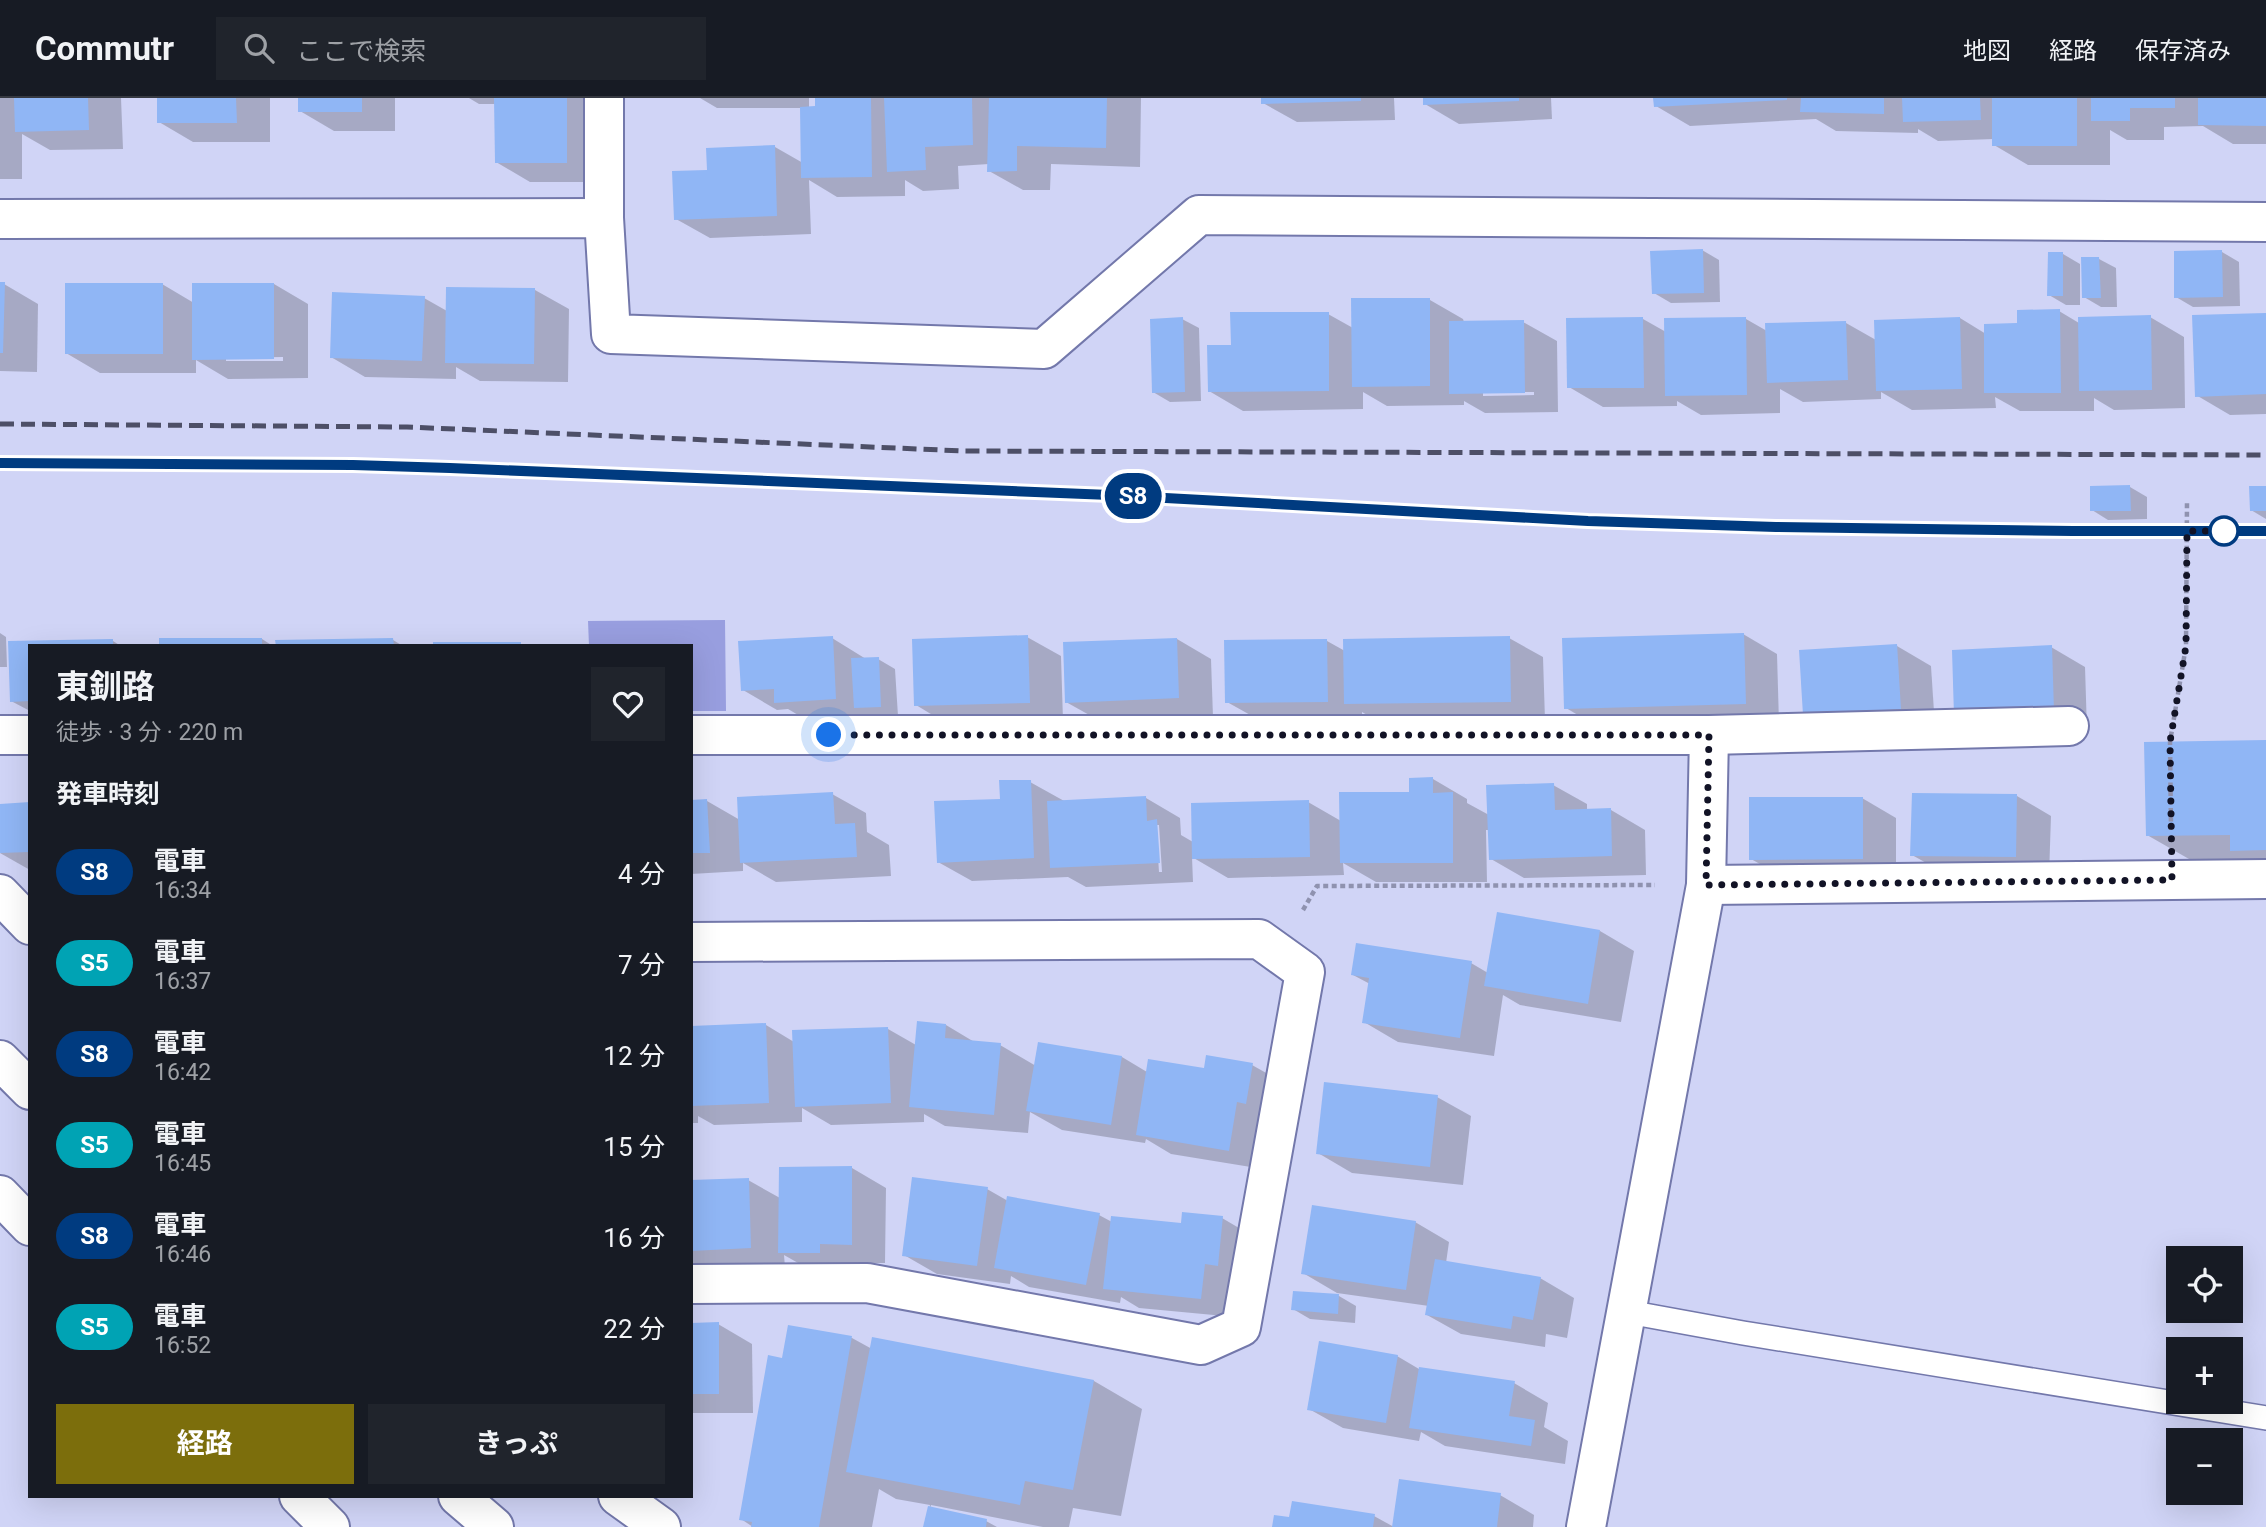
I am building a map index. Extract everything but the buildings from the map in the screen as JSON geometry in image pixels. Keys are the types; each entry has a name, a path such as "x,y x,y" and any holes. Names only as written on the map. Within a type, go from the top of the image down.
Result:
{"street":[{"path":"604,98 604,218 611,334 1044,349 1199,215 2266,222"},
{"path":"0,219 604,218"},
{"path":"693,735 1709,735 2069,726"},
{"path":"0,735 28,735"},
{"path":"1586,1527 1706,885 1709,735"},
{"path":"1706,885 2266,879"},
{"path":"0,894 28,923"},
{"path":"693,942 1259,939 1305,972 1241,1327 1201,1345 867,1283 693,1284"},
{"path":"0,1060 28,1088"},
{"path":"0,1195 28,1224"},
{"path":"301,1498 330,1527"},
{"path":"460,1498 495,1527"},
{"path":"621,1498 660,1527"}],"lane":[{"path":"1628,1311 1757,1335 2266,1418"}],"path":[{"path":"2172,880 2170,742 2186,646 2187,502"},
{"path":"1279,953 1317,886 1706,885"}],"shaded area":[{"path":"725,620 726,711 693,711 693,644 589,644 588,621"}],"railway":[{"path":"0,424 407,427 964,451 2266,455"},
{"path":"0,463 450,468 1110,495 1588,521 1776,527 2266,531"}],"train":[{"name":"S8","path":"0,463 450,468 1110,495 1588,521 1776,527 2266,531"}],"route":[{"path":"829,735 1709,735 1706,885 2172,880 2170,742 2186,646 2187,531 2224,531"}]}
